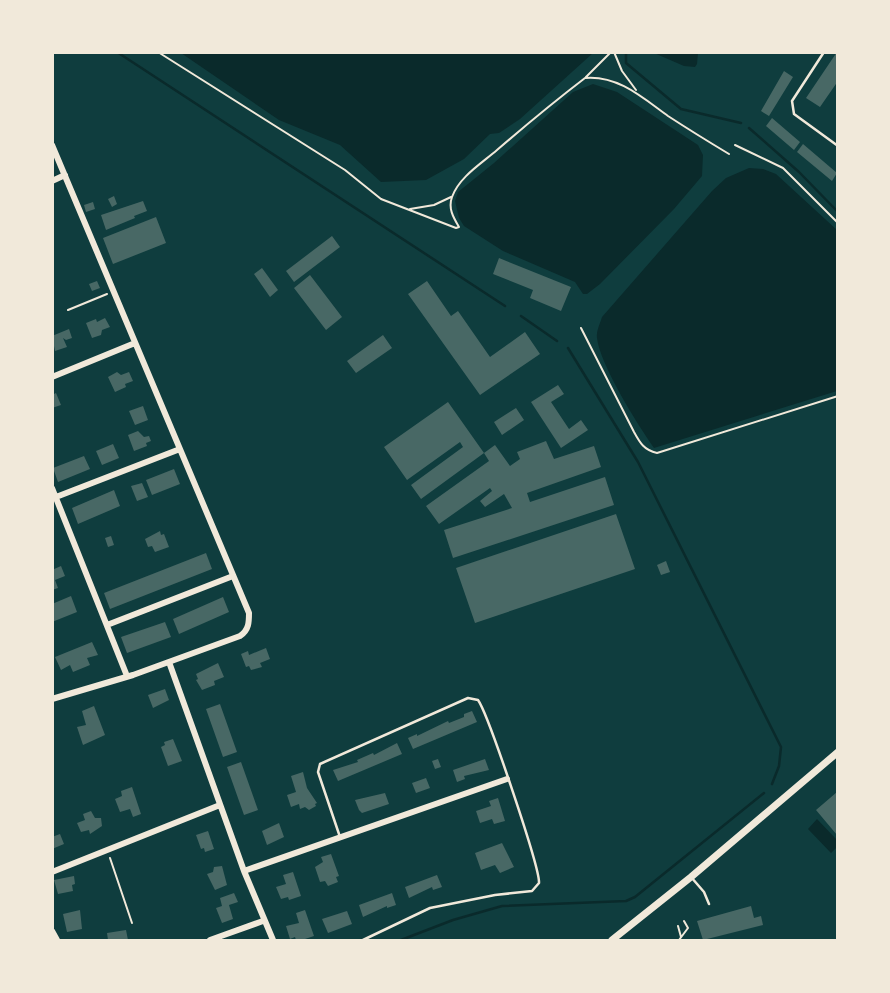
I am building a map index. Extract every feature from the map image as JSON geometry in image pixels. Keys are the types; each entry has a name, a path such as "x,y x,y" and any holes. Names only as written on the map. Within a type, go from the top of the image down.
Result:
{"street":[{"path":"52,145 249,613 248,628 240,636 52,699"},
{"path":"52,181 65,175"},
{"path":"52,377 135,344"},
{"path":"56,497 180,449"},
{"path":"52,488 127,676"},
{"path":"107,625 233,576"},
{"path":"169,662 244,871 273,940"},
{"path":"612,940 838,752"},
{"path":"244,871 507,779"},
{"path":"52,872 220,805"},
{"path":"210,940 263,921"},
{"path":"52,931 57,940"}],"lane":[{"path":"824,52 792,101 792,108 794,114 838,146"},
{"path":"340,837 318,772 320,764 468,698 476,698 481,703 539,874 539,883 532,891 495,895 430,908 363,940"},
{"path":"691,877 704,892 709,904"}],"path":[{"path":"158,52 315,151 381,200 447,226 458,227 451,213 453,196 473,170 613,52 636,91 668,116 729,154"},
{"path":"585,78 596,77 636,91"},
{"path":"735,145 783,168 838,223"},
{"path":"409,209 434,205 453,196"},
{"path":"68,310 115,291"},
{"path":"582,328 634,432 642,445 657,453 838,396"},
{"path":"108,850 132,923"},
{"path":"680,939 688,928 684,921"},
{"path":"678,926 680,939"}],"water":[{"path":"181,53 593,53 520,119 499,133 490,134 464,159 426,180 381,182 340,145 279,120"},
{"path":"654,53 698,53 697,64 695,67 684,66"},
{"path":"593,84 617,92 698,145 703,155 702,176 674,209 600,284 583,294 575,282 503,251 464,226 455,201 458,192 573,92"},
{"path":"749,168 776,174 837,230 837,391 654,448 612,379 600,350 598,328 602,317 712,191 726,178"},
{"path":"817,819 837,840 837,847 831,853 808,829"}],"building":[{"path":"837,52 838,81 820,107 806,98"},
{"path":"784,71 793,77 769,116 761,111"},
{"path":"772,118 800,142 794,150 766,126"},
{"path":"803,144 837,173 832,181 797,152"},
{"path":"114,196 117,204 112,207 108,199"},
{"path":"143,201 147,211 106,230 101,215"},
{"path":"93,202 95,209 86,212 84,205"},
{"path":"156,217 166,243 113,264 103,238"},
{"path":"332,236 340,247 294,282 286,271"},
{"path":"499,258 571,287 561,311 530,298 533,290 493,274"},
{"path":"262,268 278,290 270,297 254,274"},
{"path":"310,275 342,317 326,330 294,288"},
{"path":"97,281 100,288 92,291 89,284"},
{"path":"427,281 451,316 458,311 490,357 525,332 540,354 480,395 408,294"},
{"path":"105,318 110,327 102,330 101,335 92,338 86,323"},
{"path":"69,329 72,338 63,338 67,347 55,351 52,336"},
{"path":"383,335 392,348 356,373 347,361"},
{"path":"117,372 121,375 129,372 133,381 115,392 108,377"},
{"path":"558,385 564,394 551,402 569,429 581,420 588,430 561,448 531,402"},
{"path":"56,393 61,405 52,408 52,395"},
{"path":"448,402 484,453 421,499 411,485 463,447 460,442 407,480 384,447"},
{"path":"143,406 148,420 135,425 129,411"},
{"path":"516,408 524,420 502,435 494,422"},
{"path":"138,431 144,437 149,436 151,441 146,443 147,446 134,451 128,435"},
{"path":"546,441 554,459 594,446 601,467 527,493 530,502 605,477 614,505 453,558 444,530 512,508 504,494 485,507 480,501 492,491 490,488 439,524 426,506 489,461 484,453 495,445 510,466 520,459 517,452"},
{"path":"113,444 119,458 102,465 96,451"},
{"path":"84,456 90,469 58,482 53,468"},
{"path":"174,469 180,484 152,495 146,480"},
{"path":"142,483 148,497 137,501 131,486"},
{"path":"114,490 120,506 78,524 72,508"},
{"path":"616,514 635,569 475,623 456,568"},
{"path":"160,531 169,547 155,552 152,546 148,547 145,539"},
{"path":"111,536 114,545 108,547 105,538"},
{"path":"206,553 212,569 110,609 104,593"},
{"path":"666,561 670,572 661,575 657,565"},
{"path":"61,566 65,576 55,580 58,588 52,590 52,570"},
{"path":"71,596 77,612 52,622 52,604"},
{"path":"223,597 229,612 179,634 173,619"},
{"path":"165,622 171,637 127,653 121,637"},
{"path":"92,642 98,655 87,658 90,665 73,672 70,665 61,670 55,657"},
{"path":"266,648 270,659 260,663 262,667 251,670 249,666 246,667 241,654 248,651 249,655"},
{"path":"218,663 224,677 214,681 215,685 202,690 196,680 196,674"},
{"path":"165,689 169,700 153,708 148,695"},
{"path":"220,704 237,752 223,757 206,709"},
{"path":"94,706 105,735 83,745 77,727 86,725 82,711"},
{"path":"472,711 477,722 413,749 408,738 464,717 464,714"},
{"path":"173,739 182,761 168,766 161,747 165,745 164,742"},
{"path":"397,743 402,754 338,781 333,770 358,762 357,760"},
{"path":"438,759 441,767 435,769 432,761"},
{"path":"485,759 489,770 464,776 465,779 457,782 453,770"},
{"path":"241,762 258,810 244,815 227,767"},
{"path":"303,772 307,788 317,803 309,810 305,807 300,809 299,804 291,807 287,795 296,792 291,776"},
{"path":"426,778 430,788 416,793 412,783"},
{"path":"132,787 141,814 133,817 130,809 120,812 115,799 122,796 121,791"},
{"path":"837,792 837,835 816,810"},
{"path":"385,793 389,804 362,813 359,810 355,800"},
{"path":"498,798 505,821 494,824 492,819 480,823 476,811 491,806 489,801"},
{"path":"91,811 95,818 101,818 102,826 90,834 89,830 81,832 77,823 85,820 83,814"},
{"path":"279,823 284,837 267,845 262,831"},
{"path":"208,831 214,849 205,852 204,848 201,849 196,835"},
{"path":"60,834 64,844 52,849 52,837"},
{"path":"502,843 514,867 500,873 495,865 481,870 475,853"},
{"path":"331,854 339,876 336,877 338,882 328,886 325,881 320,882 315,867 323,862 321,857"},
{"path":"222,866 227,885 215,890 207,874 213,872 214,867"},
{"path":"293,872 301,896 289,900 288,897 281,899 276,887 286,884 283,875"},
{"path":"437,875 442,887 433,890 432,887 409,898 405,887"},
{"path":"74,876 73,891 58,894 54,880"},
{"path":"234,893 238,902 229,905 233,919 222,923 216,908 222,906 220,898"},
{"path":"392,893 396,905 387,906 363,917 359,905"},
{"path":"751,906 754,918 761,916 763,925 703,940 697,921"},
{"path":"80,910 82,929 67,932 63,914"},
{"path":"305,910 314,936 302,940 296,940 295,937 290,939 286,926 299,923 296,913"},
{"path":"347,911 352,924 328,933 322,919"},
{"path":"126,930 128,940 108,940 107,933"}],"waterway":[{"path":"117,52 505,306"},
{"path":"626,52 626,63 681,109 741,123"},
{"path":"749,128 799,172 838,212"},
{"path":"521,316 557,341"},
{"path":"568,348 638,462 781,747 779,766 772,784"},
{"path":"401,940 453,920 502,906 626,901 635,897 764,793"}]}
